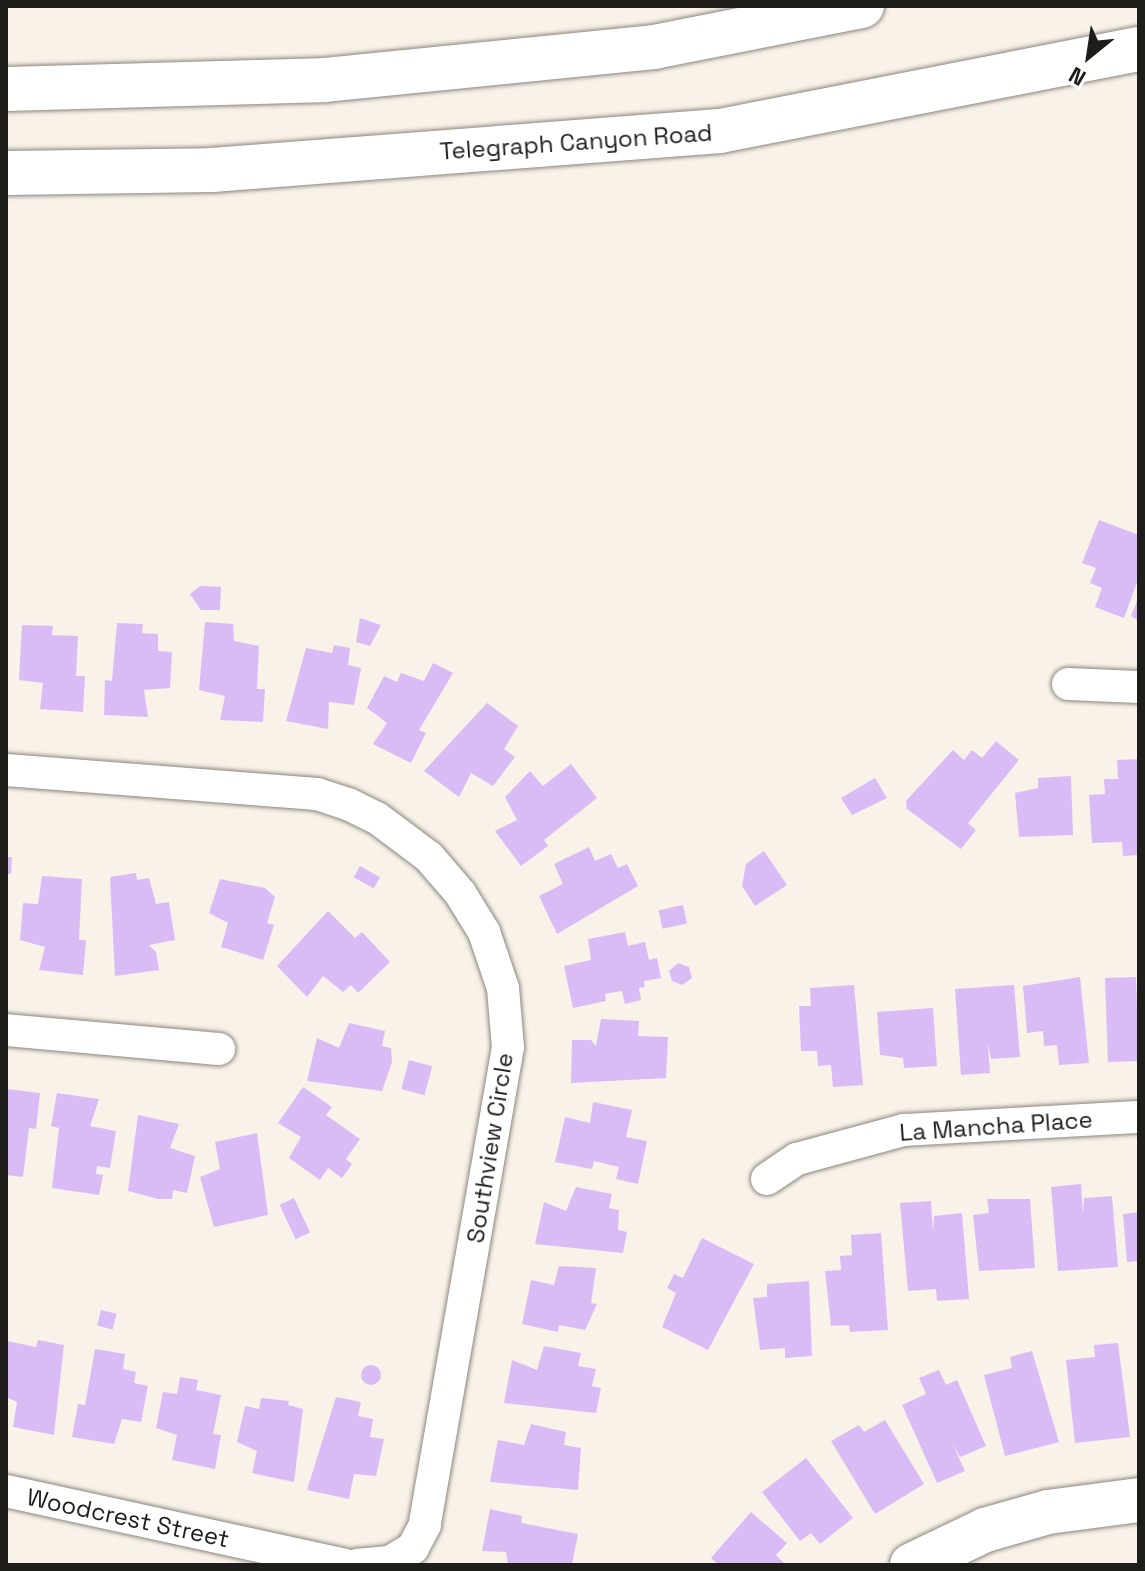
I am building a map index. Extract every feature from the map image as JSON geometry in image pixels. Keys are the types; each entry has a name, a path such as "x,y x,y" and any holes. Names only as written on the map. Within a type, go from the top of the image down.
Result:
{"main road":[{"path":"6,89 340,78 654,47 862,6"},
{"name":"Telegraph Canyon Road","path":"6,173 212,170 720,131 1139,49"},
{"path":"912,1565 943,1547 1039,1514 1139,1500"}],"street":[{"path":"1068,684 1139,687"},
{"name":"Southview Circle","path":"6,770 317,794 348,804 377,818 429,857 465,900 484,932 503,988 508,1047 425,1525 413,1548 390,1562 358,1565"},
{"path":"6,1030 219,1049"},
{"name":"La Mancha Place","path":"767,1179 797,1159 904,1130 1139,1117"},
{"name":"Woodcrest Street","path":"6,1491 344,1565"}],"building":[{"path":"1099,520 1139,535 1139,577 1124,618 1095,607 1102,588 1090,583 1096,568 1082,563"},
{"path":"200,586 221,587 220,610 201,610 190,594"},
{"path":"1139,596 1139,621 1131,616"},
{"path":"360,618 381,625 370,646 356,642"},
{"path":"205,622 233,624 234,641 259,646 257,689 265,689 263,722 220,720 225,696 199,690"},
{"path":"117,623 143,624 142,633 158,634 158,651 172,652 170,688 144,690 148,717 104,715 105,680 112,681"},
{"path":"22,625 53,626 52,635 78,636 76,676 85,676 83,712 40,709 43,683 19,680"},
{"path":"334,645 350,648 348,665 361,668 354,705 329,702 328,729 286,721 306,648 332,653"},
{"path":"433,663 453,673 419,730 426,733 411,763 373,744 387,723 367,708 384,676 397,682 401,673 424,681"},
{"path":"487,703 518,726 504,749 515,757 493,786 471,773 459,797 424,771"},
{"path":"996,741 1019,760 968,823 976,830 961,849 907,809 906,801 953,750 964,760 972,750 982,758"},
{"path":"1139,759 1139,855 1123,856 1122,842 1092,843 1089,795 1105,794 1104,779 1118,779 1117,760"},
{"path":"571,764 597,798 544,840 548,846 521,866 495,831 517,820 505,797 530,771 543,786"},
{"path":"1071,776 1073,835 1019,837 1015,793 1038,788 1038,778"},
{"path":"875,778 887,798 852,815 841,798"},
{"path":"589,847 595,861 611,854 618,868 627,864 638,886 557,934 539,896 563,884 554,864"},
{"path":"764,851 787,885 755,906 742,886 746,864"},
{"path":"6,857 12,857 11,874 6,874"},
{"path":"360,866 380,877 374,889 354,877"},
{"path":"136,873 137,880 149,878 156,904 169,902 175,940 149,945 156,952 159,970 115,976 110,877"},
{"path":"42,876 82,879 79,940 86,940 83,975 39,970 45,947 20,940 23,903 38,904"},
{"path":"220,879 265,888 275,897 267,923 274,925 263,960 221,947 228,923 209,913"},
{"path":"683,905 687,924 662,929 659,910"},
{"path":"328,911 355,938 362,932 390,962 358,993 351,985 343,992 323,976 307,997 277,966"},
{"path":"625,932 628,946 645,942 649,960 657,958 661,978 644,981 645,987 639,988 641,1000 625,1004 622,991 605,994 606,1001 573,1008 564,966 591,960 588,939"},
{"path":"678,963 689,967 692,978 682,985 672,981 669,971"},
{"path":"1080,977 1089,1063 1059,1065 1057,1045 1044,1046 1043,1031 1027,1033 1023,986"},
{"path":"1136,977 1139,1061 1108,1062 1105,978"},
{"path":"854,985 863,1085 833,1087 831,1065 818,1066 817,1051 801,1051 799,1006 811,1006 810,988"},
{"path":"1014,985 1020,1057 991,1059 988,1043 990,1073 961,1075 955,989"},
{"path":"933,1008 937,1066 904,1068 903,1058 880,1055 877,1012"},
{"path":"601,1019 639,1021 638,1036 668,1037 666,1078 571,1083 572,1040 591,1040 596,1046"},
{"path":"349,1023 385,1031 382,1046 391,1048 392,1062 382,1091 307,1081 317,1038 339,1048"},
{"path":"409,1060 432,1066 424,1095 401,1089"},
{"path":"303,1087 332,1107 326,1115 360,1139 346,1159 352,1164 342,1178 328,1168 320,1180 289,1158 301,1137 278,1123"},
{"path":"6,1089 40,1093 36,1129 29,1128 23,1177 6,1175"},
{"path":"57,1093 99,1099 90,1126 116,1131 110,1168 97,1166 96,1174 103,1175 99,1195 52,1188 59,1128 51,1126"},
{"path":"593,1102 632,1110 626,1137 647,1141 638,1184 616,1179 619,1167 594,1161 592,1169 555,1162 565,1117 590,1123"},
{"path":"138,1115 179,1124 170,1148 195,1156 187,1193 173,1190 172,1199 158,1199 128,1191"},
{"path":"257,1133 268,1215 214,1227 200,1177 220,1169 215,1142"},
{"path":"1081,1184 1083,1215 1084,1198 1112,1196 1118,1267 1058,1271 1051,1187"},
{"path":"576,1187 612,1194 609,1208 619,1210 618,1230 627,1232 623,1253 535,1244 544,1202 566,1211"},
{"path":"294,1198 310,1232 296,1239 279,1205"},
{"path":"987,1199 1030,1199 1035,1268 979,1271 973,1215 989,1213"},
{"path":"931,1201 933,1232 934,1216 962,1213 969,1299 937,1301 936,1289 908,1291 900,1203"},
{"path":"1139,1212 1139,1261 1127,1262 1123,1214"},
{"path":"881,1233 888,1330 850,1332 849,1325 831,1326 825,1271 841,1270 840,1256 852,1255 851,1235"},
{"path":"702,1238 754,1264 708,1350 662,1327 676,1293 667,1288 674,1274 683,1278"},
{"path":"559,1266 596,1268 591,1303 597,1304 585,1330 559,1325 558,1332 522,1324 531,1280 554,1285"},
{"path":"809,1281 812,1356 785,1358 785,1348 760,1350 753,1298 767,1297 767,1284"},
{"path":"101,1310 117,1314 113,1329 97,1326"},
{"path":"38,1340 64,1345 54,1435 13,1427 17,1402 6,1397 7,1341 36,1347"},
{"path":"1118,1343 1130,1437 1075,1443 1066,1360 1095,1357 1094,1345"},
{"path":"544,1346 581,1353 578,1366 596,1369 592,1386 601,1388 596,1413 504,1403 512,1360 537,1370"},
{"path":"95,1349 125,1354 123,1369 136,1372 134,1383 148,1386 141,1422 122,1419 114,1444 72,1437 78,1404 85,1405"},
{"path":"1032,1351 1059,1442 1005,1456 984,1375 1012,1368 1010,1357"},
{"path":"371,1365 378,1368 381,1375 378,1382 371,1385 364,1382 361,1375 364,1368"},
{"path":"939,1370 946,1385 957,1380 986,1446 960,1457 952,1443 965,1471 937,1483 902,1405 926,1394 919,1378"},
{"path":"180,1377 198,1380 196,1390 221,1395 213,1434 221,1435 215,1469 172,1460 177,1435 156,1428 163,1392 177,1394"},
{"path":"336,1397 361,1402 358,1416 373,1419 370,1437 384,1439 376,1476 354,1474 349,1499 307,1490"},
{"path":"261,1398 289,1401 288,1405 303,1409 294,1482 252,1473 257,1451 237,1442 245,1406 259,1409"},
{"path":"885,1420 924,1484 875,1514 831,1441 859,1425 864,1432"},
{"path":"531,1424 566,1432 564,1445 581,1448 578,1490 490,1482 498,1440 524,1445"},
{"path":"806,1458 853,1518 820,1544 811,1533 800,1541 762,1492"},
{"path":"490,1509 522,1516 521,1523 578,1534 572,1564 508,1565 506,1552 482,1551"},
{"path":"751,1512 787,1543 776,1555 786,1565 719,1565 711,1558"}]}
